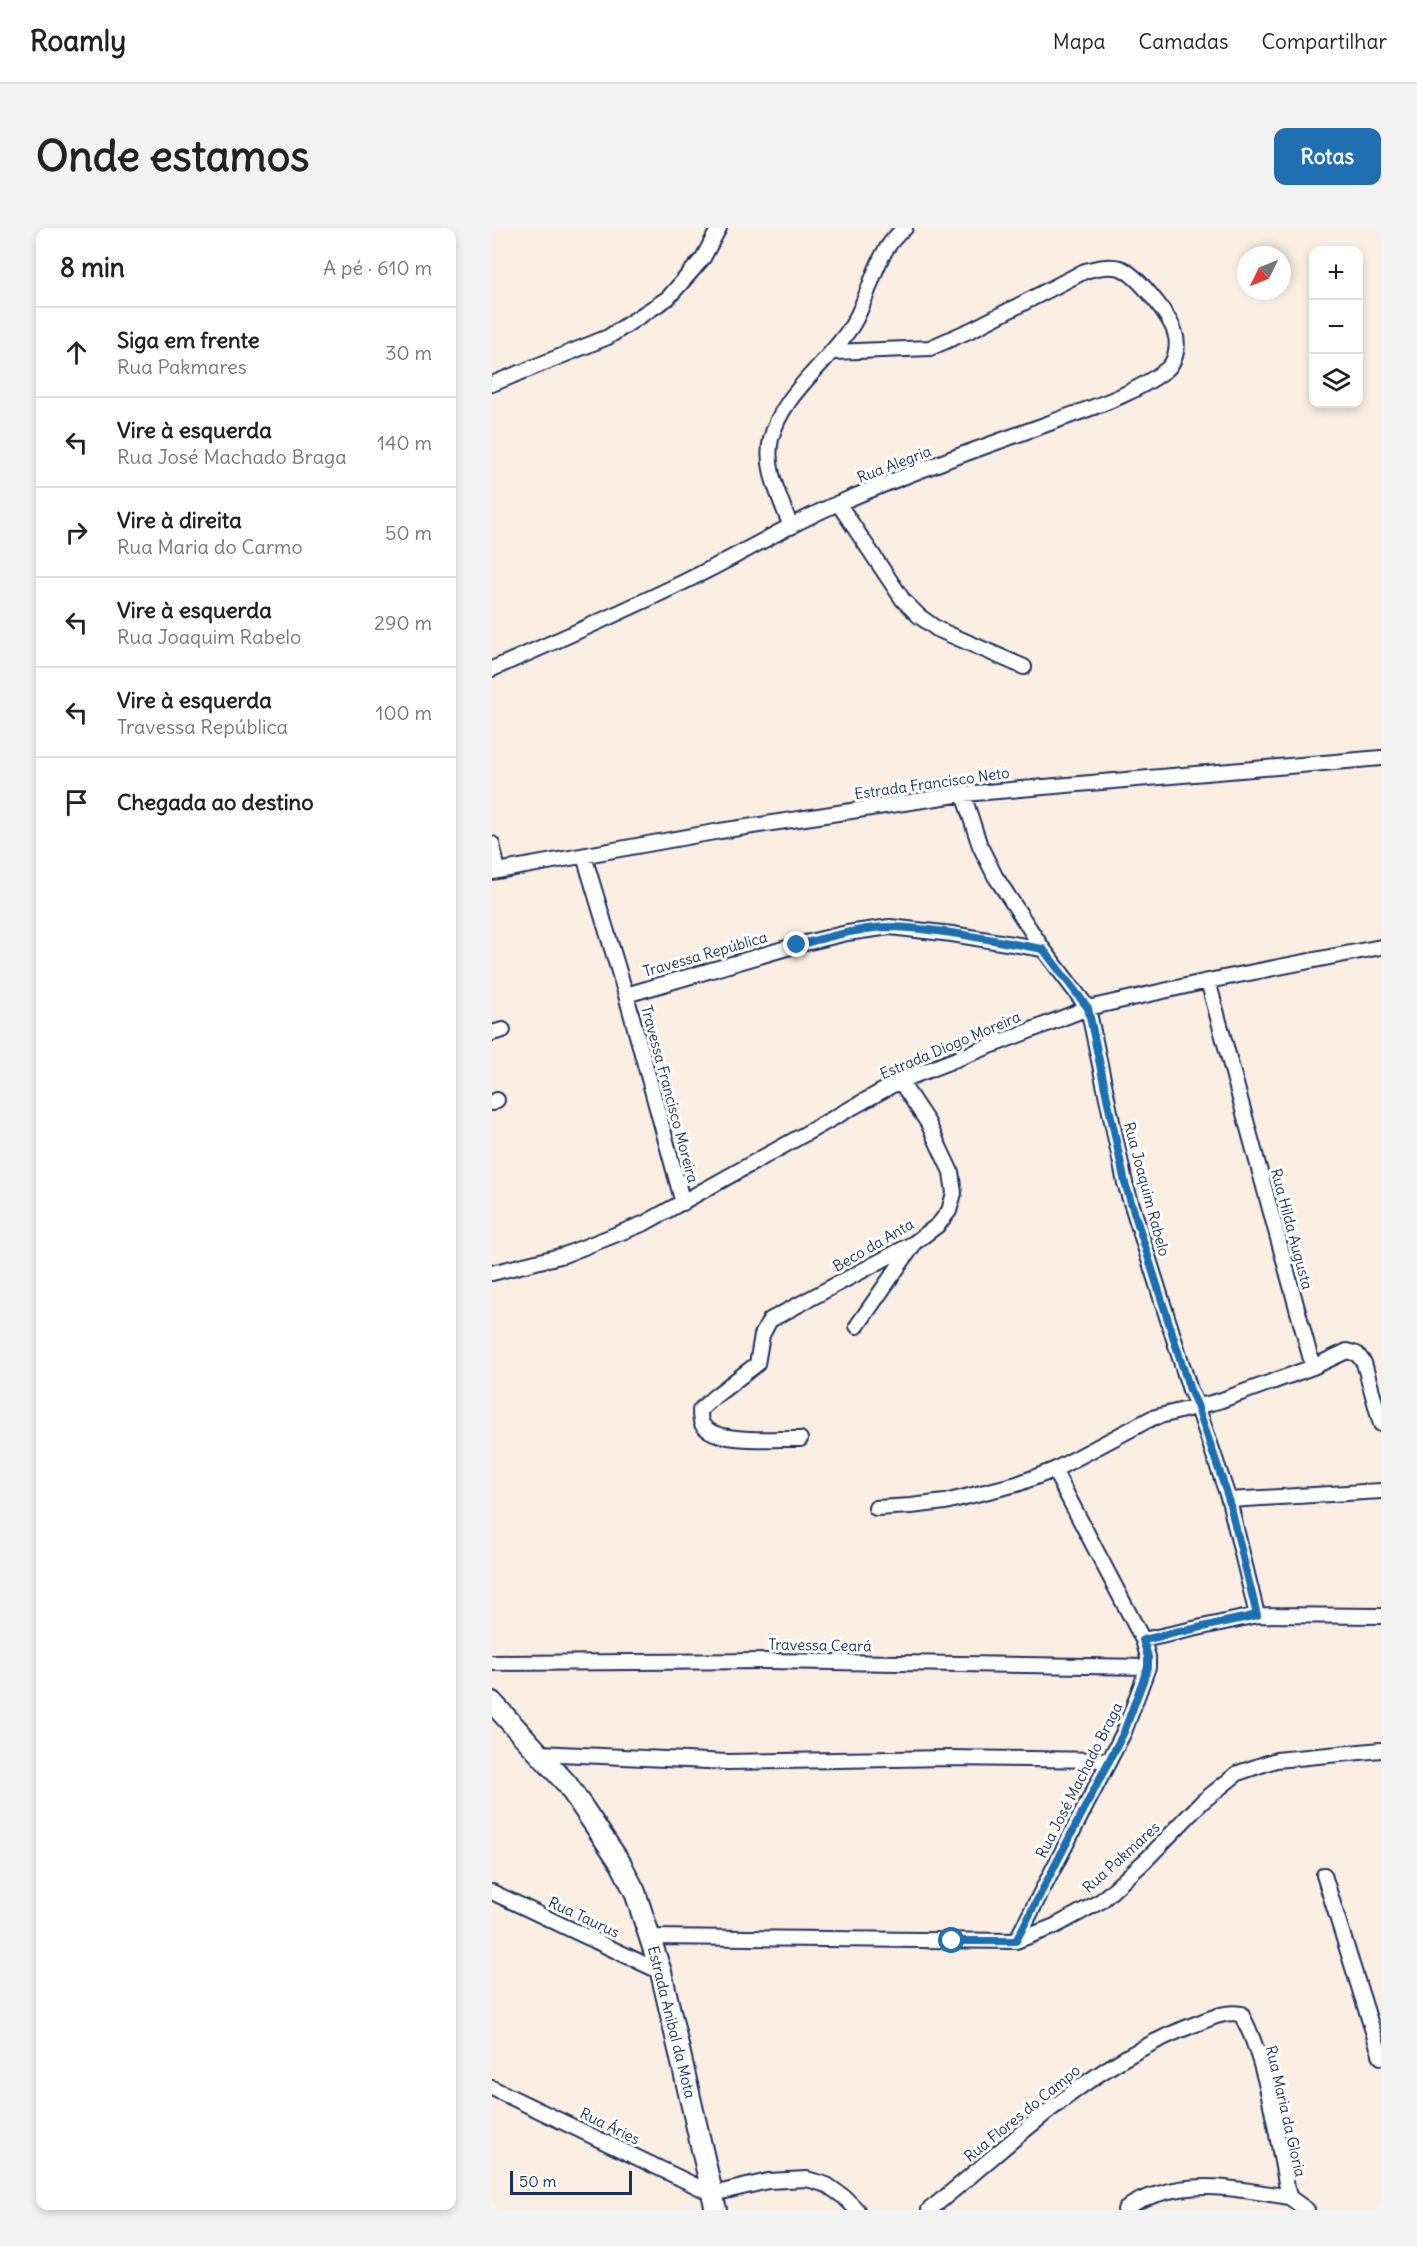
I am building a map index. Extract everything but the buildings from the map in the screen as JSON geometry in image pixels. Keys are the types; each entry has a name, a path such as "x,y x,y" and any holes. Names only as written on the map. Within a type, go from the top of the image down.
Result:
{"street":[{"path":"492,384 608,337 668,298 703,258 719,228"},
{"path":"791,527 768,458 771,437 781,412 795,392 834,352 854,322 884,252 894,237 905,228"},
{"name":"Rua Alegria","path":"492,669 620,612 838,503 1055,420 1103,405 1168,368 1177,353 1175,333 1153,299 1132,274 1121,268 1102,267 1085,271 973,329 930,348 834,352"},
{"path":"838,503 897,591 919,616 937,628 1024,667"},
{"name":"Estrada Francisco Neto","path":"495,871 720,831 963,794 1381,758"},
{"name":"Rua Joaquim Rabelo","path":"963,794 980,846 995,876 1043,949 1088,1008 1125,1183 1190,1390 1229,1500 1257,1615"},
{"path":"492,844 495,871"},
{"name":"Travessa Francisco Moreira","path":"584,856 626,995 683,1203"},
{"name":"Travessa República","path":"626,995 797,945 848,933 890,927 952,934 1043,949"},
{"name":"Estrada Diogo Moreira","path":"492,1273 564,1255 645,1223 900,1081 1088,1008 1381,946"},
{"name":"Rua Hilda Augusta","path":"1208,981 1312,1367"},
{"name":"Beco da Anta","path":"800,1439 727,1438 703,1426 700,1410 757,1364 762,1335 770,1320 914,1243 938,1225 949,1211 954,1193 951,1173 928,1123 900,1081"},
{"path":"857,1326 914,1243"},
{"path":"876,1508 945,1502 1017,1484 1054,1470 1152,1418 1219,1401 1312,1367 1347,1351 1357,1354 1364,1363 1381,1424"},
{"path":"1054,1470 1143,1640 1148,1657 1148,1667"},
{"path":"1229,1500 1381,1491"},
{"path":"1143,1640 1257,1615 1381,1616"},
{"name":"Travessa Ceará","path":"492,1664 768,1660 1148,1667"},
{"name":"Rua José Machado Braga","path":"1016,1941 1124,1732 1148,1667"},
{"name":"Estrada Anibal da Mota","path":"492,1702 567,1784 621,1864 635,1892 662,1972 715,2202"},
{"name":"Rua Pakmares","path":"650,1937 1016,1941 1055,1926 1101,1901 1146,1860 1202,1802 1238,1773 1276,1760 1381,1750"},
{"path":"539,1753 728,1762 947,1758 1109,1760"},
{"path":"1324,1875 1381,2057"},
{"name":"Rua Taurus","path":"492,1893 662,1972"},
{"name":"Rua Maria da Gloria","path":"1205,2021 1230,2012 1241,2014 1249,2028 1263,2073 1289,2197 1306,2210"},
{"name":"Rua Flores do Campo","path":"929,2210 1041,2115 1109,2066 1160,2037 1205,2021"},
{"name":"Rua Áries","path":"492,2088 715,2202"},
{"path":"715,2202 768,2181 807,2179 827,2185 857,2210"},
{"path":"1125,2210 1136,2201 1177,2188 1200,2186 1235,2188 1289,2197"}],"route":[{"path":"797,945 848,933 890,927 952,934 1043,949 1088,1008 1125,1183 1190,1390 1215,1454 1229,1500 1257,1615 1143,1640 1148,1657 1148,1667 1124,1732 1016,1941 952,1941"}]}
